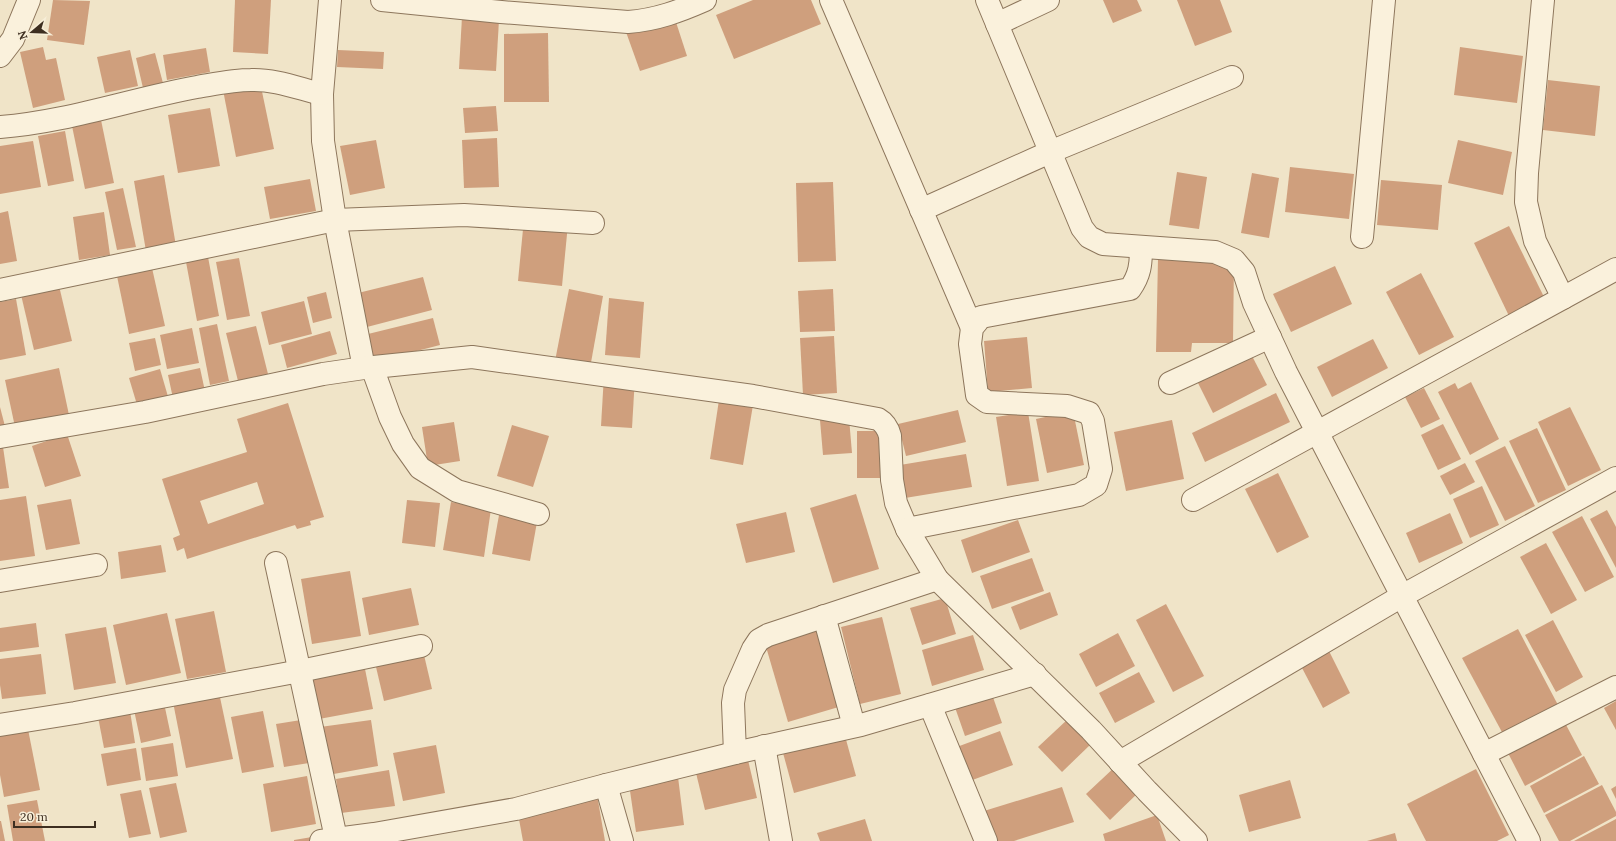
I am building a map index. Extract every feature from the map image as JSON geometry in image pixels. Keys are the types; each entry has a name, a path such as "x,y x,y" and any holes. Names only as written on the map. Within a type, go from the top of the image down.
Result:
{"street":[{"path":"0,56 13,39 29,0"},
{"path":"330,0 322,94 323,141 335,220 368,367 403,444 420,468 457,491 538,514"},
{"path":"382,0 501,12 628,22 646,21 669,15 705,0"},
{"path":"830,0 972,328 970,344 977,395 987,402 1067,406 1089,413 1093,420 1102,470 1096,485 1079,495 907,529"},
{"path":"987,0 1082,228 1089,237 1103,244 1141,248 1215,252 1234,260 1244,272 1248,289 1270,337 1529,841"},
{"path":"997,24 1048,0"},
{"path":"1362,237 1384,0"},
{"path":"1543,0 1526,173 1526,202 1535,240 1563,298"},
{"path":"921,210 1050,152 1232,77"},
{"path":"0,127 20,125 86,113 178,91 237,80 265,81 322,94"},
{"path":"0,290 335,220 464,214 593,223"},
{"path":"972,328 981,317 1130,289 1137,279 1141,265 1141,248"},
{"path":"1193,500 1616,269"},
{"path":"1170,383 1270,337"},
{"path":"0,436 145,412 323,374 368,367 472,357 753,396 878,419 883,422 889,430 892,480 896,503 907,529 937,579 1091,730 1196,841"},
{"path":"1120,762 1402,596 1616,478"},
{"path":"276,563 300,671 329,840 374,834 516,809 735,752 854,726 1035,674"},
{"path":"0,581 96,565"},
{"path":"735,752 733,703 735,690 753,649 759,640 768,635 937,579"},
{"path":"824,616 854,726"},
{"path":"0,725 75,713 300,671 421,646"},
{"path":"1484,754 1616,687"},
{"path":"930,705 986,841"},
{"path":"764,746 781,841"},
{"path":"606,785 622,841"}],"building":[{"path":"53,0 90,1 84,45 47,40"},
{"path":"235,0 271,0 268,54 233,52"},
{"path":"753,0 811,0 821,24 734,59 716,15"},
{"path":"1103,0 1137,0 1142,11 1113,23"},
{"path":"1177,0 1220,0 1232,32 1195,46"},
{"path":"674,16 687,56 640,71 626,32"},
{"path":"462,17 499,20 496,71 459,69"},
{"path":"548,33 549,102 504,102 504,34"},
{"path":"43,47 46,60 56,58 65,100 33,108 20,52"},
{"path":"1460,47 1523,56 1517,103 1454,95"},
{"path":"206,48 210,72 167,80 163,55"},
{"path":"130,50 138,86 105,93 97,57"},
{"path":"338,50 384,52 383,69 337,67"},
{"path":"155,53 163,83 143,88 136,58"},
{"path":"1548,80 1600,86 1595,136 1543,130"},
{"path":"260,82 274,149 236,157 223,90"},
{"path":"496,106 498,131 465,133 463,108"},
{"path":"210,108 220,166 178,173 168,115"},
{"path":"101,120 114,183 85,189 72,126"},
{"path":"65,131 74,181 48,186 38,136"},
{"path":"497,138 499,187 464,188 462,140"},
{"path":"376,140 385,188 350,195 340,146"},
{"path":"1458,140 1512,152 1503,195 1448,183"},
{"path":"33,141 41,187 0,194 0,146"},
{"path":"1290,167 1354,174 1349,219 1285,212"},
{"path":"1177,172 1207,177 1199,229 1169,225"},
{"path":"1252,173 1279,178 1269,238 1241,233"},
{"path":"164,175 176,246 146,251 134,181"},
{"path":"310,179 316,211 270,219 264,187"},
{"path":"1381,180 1442,185 1438,230 1377,225"},
{"path":"833,182 836,261 798,262 796,183"},
{"path":"123,188 136,247 117,250 105,192"},
{"path":"8,211 17,261 0,264 0,213"},
{"path":"104,212 110,255 79,260 73,217"},
{"path":"524,219 568,224 562,286 518,281"},
{"path":"1509,226 1545,299 1509,316 1474,243"},
{"path":"208,257 219,316 197,321 186,262"},
{"path":"239,258 250,316 227,320 216,262"},
{"path":"1158,259 1234,261 1233,343 1192,343 1191,352 1156,352"},
{"path":"1335,266 1352,304 1291,332 1273,294"},
{"path":"152,268 165,326 129,334 117,276"},
{"path":"56,273 72,341 34,350 18,282"},
{"path":"1421,273 1454,337 1419,355 1386,292"},
{"path":"423,277 432,310 367,327 358,293"},
{"path":"569,289 603,296 590,368 555,361"},
{"path":"833,289 835,331 800,332 798,291"},
{"path":"326,292 332,318 313,323 307,297"},
{"path":"609,298 644,302 640,358 605,355"},
{"path":"16,299 26,355 0,360 0,302"},
{"path":"304,301 312,334 269,345 261,312"},
{"path":"433,318 440,345 374,362 368,334"},
{"path":"217,324 229,381 210,385 199,328"},
{"path":"256,326 270,382 240,389 226,333"},
{"path":"192,328 199,363 167,369 160,335"},
{"path":"330,331 337,354 287,368 281,345"},
{"path":"834,336 837,393 803,395 800,338"},
{"path":"1027,337 1032,388 988,392 984,341"},
{"path":"155,338 161,365 135,371 129,343"},
{"path":"1373,339 1388,368 1332,397 1317,367"},
{"path":"1251,354 1267,385 1213,413 1197,381"},
{"path":"59,368 69,415 15,427 5,380"},
{"path":"200,368 206,396 174,403 168,375"},
{"path":"160,369 169,400 138,408 129,378"},
{"path":"604,375 635,377 632,428 601,426"},
{"path":"1471,382 1499,439 1470,455 1438,392 1455,383 1458,389"},
{"path":"1424,388 1440,419 1421,428 1405,397"},
{"path":"1276,393 1290,422 1205,462 1192,433"},
{"path":"719,400 753,405 743,465 710,459"},
{"path":"288,403 324,517 310,521 311,525 297,529 295,525 187,559 184,548 177,551 173,538 180,535 162,479 247,452 237,419","holes":["257,482 264,504 208,524 200,501"]},
{"path":"0,407 6,430 0,431"},
{"path":"1570,407 1601,470 1568,486 1538,422"},
{"path":"958,410 966,442 906,456 898,424"},
{"path":"1073,411 1084,465 1047,473 1036,419"},
{"path":"1028,412 1039,481 1007,486 996,417"},
{"path":"849,418 852,453 823,455 820,420"},
{"path":"1172,420 1184,479 1126,491 1114,432"},
{"path":"454,422 460,461 428,466 422,427"},
{"path":"1443,424 1461,459 1438,470 1421,435"},
{"path":"512,425 549,436 533,487 497,476"},
{"path":"1537,428 1566,490 1538,503 1509,441"},
{"path":"857,431 884,431 884,478 857,478"},
{"path":"67,434 81,476 45,487 32,446"},
{"path":"1505,446 1535,506 1505,521 1475,461"},
{"path":"3,447 9,488 0,489 0,448"},
{"path":"966,454 972,487 905,498 900,465"},
{"path":"1465,463 1475,482 1450,495 1440,476"},
{"path":"1278,473 1309,537 1277,553 1245,489"},
{"path":"1482,486 1499,525 1470,538 1453,499"},
{"path":"856,494 879,569 833,583 810,508"},
{"path":"26,496 35,556 0,561 0,500"},
{"path":"71,499 80,544 46,550 37,505"},
{"path":"407,500 440,503 435,547 402,543"},
{"path":"451,502 491,509 484,557 443,550"},
{"path":"501,504 539,511 530,561 492,554"},
{"path":"1607,510 1616,527 1616,568 1590,519"},
{"path":"786,512 795,552 746,563 736,524"},
{"path":"1450,513 1463,543 1419,563 1406,533"},
{"path":"1582,516 1614,577 1585,592 1552,532"},
{"path":"1018,520 1030,552 972,573 961,540"},
{"path":"1546,543 1577,600 1551,614 1520,557"},
{"path":"161,545 166,572 121,579 118,552"},
{"path":"1032,558 1044,591 992,609 980,576"},
{"path":"350,571 361,636 312,644 301,579"},
{"path":"411,588 419,625 369,635 362,598"},
{"path":"1050,592 1058,615 1020,630 1011,607"},
{"path":"945,598 956,634 922,645 910,608"},
{"path":"1166,604 1204,676 1173,692 1136,620"},
{"path":"214,611 226,672 187,679 175,619"},
{"path":"167,613 181,673 126,685 113,625"},
{"path":"882,617 901,694 860,704 841,627"},
{"path":"1553,620 1583,677 1556,692 1525,635"},
{"path":"36,623 39,647 0,652 0,628"},
{"path":"818,624 842,706 788,722 764,640"},
{"path":"106,627 116,683 74,690 65,634"},
{"path":"1518,629 1558,705 1503,734 1462,658"},
{"path":"1118,633 1135,666 1096,687 1079,654"},
{"path":"973,635 984,670 932,686 922,650"},
{"path":"420,638 432,689 384,701 372,650"},
{"path":"1329,651 1350,693 1323,708 1301,666"},
{"path":"41,654 46,694 2,699 0,685 0,659"},
{"path":"363,659 373,709 319,719 309,670"},
{"path":"1139,672 1155,702 1115,723 1099,693"},
{"path":"217,683 233,759 186,768 171,692"},
{"path":"988,683 1002,723 965,736 951,696"},
{"path":"1616,701 1616,730 1604,708"},
{"path":"164,703 171,736 141,743 134,710"},
{"path":"24,709 40,790 4,797 0,775 0,714"},
{"path":"130,711 135,743 104,748 98,717"},
{"path":"263,711 274,767 242,773 231,717"},
{"path":"1068,719 1091,744 1062,772 1038,747"},
{"path":"301,720 309,763 284,767 276,724"},
{"path":"371,720 378,766 328,775 320,727"},
{"path":"1565,723 1582,755 1525,786 1508,753"},
{"path":"842,725 856,776 794,793 780,742"},
{"path":"1000,731 1013,765 967,782 954,748"},
{"path":"173,743 178,776 146,781 141,748"},
{"path":"436,745 445,793 403,801 393,753"},
{"path":"136,748 141,780 107,786 101,754"},
{"path":"1584,756 1599,784 1544,813 1530,786"},
{"path":"748,760 757,798 705,810 696,773"},
{"path":"1117,765 1141,790 1110,820 1086,794"},
{"path":"1476,769 1509,835 1497,841 1426,841 1407,804"},
{"path":"389,770 395,806 341,813 336,779"},
{"path":"307,776 316,824 271,832 263,784"},
{"path":"678,777 684,825 636,832 629,784"},
{"path":"1290,780 1301,818 1249,832 1239,795"},
{"path":"176,783 187,832 160,838 149,788"},
{"path":"1602,785 1616,812 1616,816 1570,841 1559,841 1545,815"},
{"path":"1616,786 1616,799 1611,789"},
{"path":"1062,787 1074,822 1014,841 994,841 984,811"},
{"path":"596,789 605,841 523,841 516,803"},
{"path":"141,790 151,834 129,838 120,794"},
{"path":"37,800 45,841 13,841 7,805"},
{"path":"1157,815 1166,841 1105,841 1103,834"},
{"path":"865,819 872,841 820,841 817,833"},
{"path":"1616,819 1616,841 1574,841"},
{"path":"1,821 5,841 0,841"},
{"path":"1395,833 1397,841 1367,841"},
{"path":"324,835 325,841 294,841 294,840"}]}
